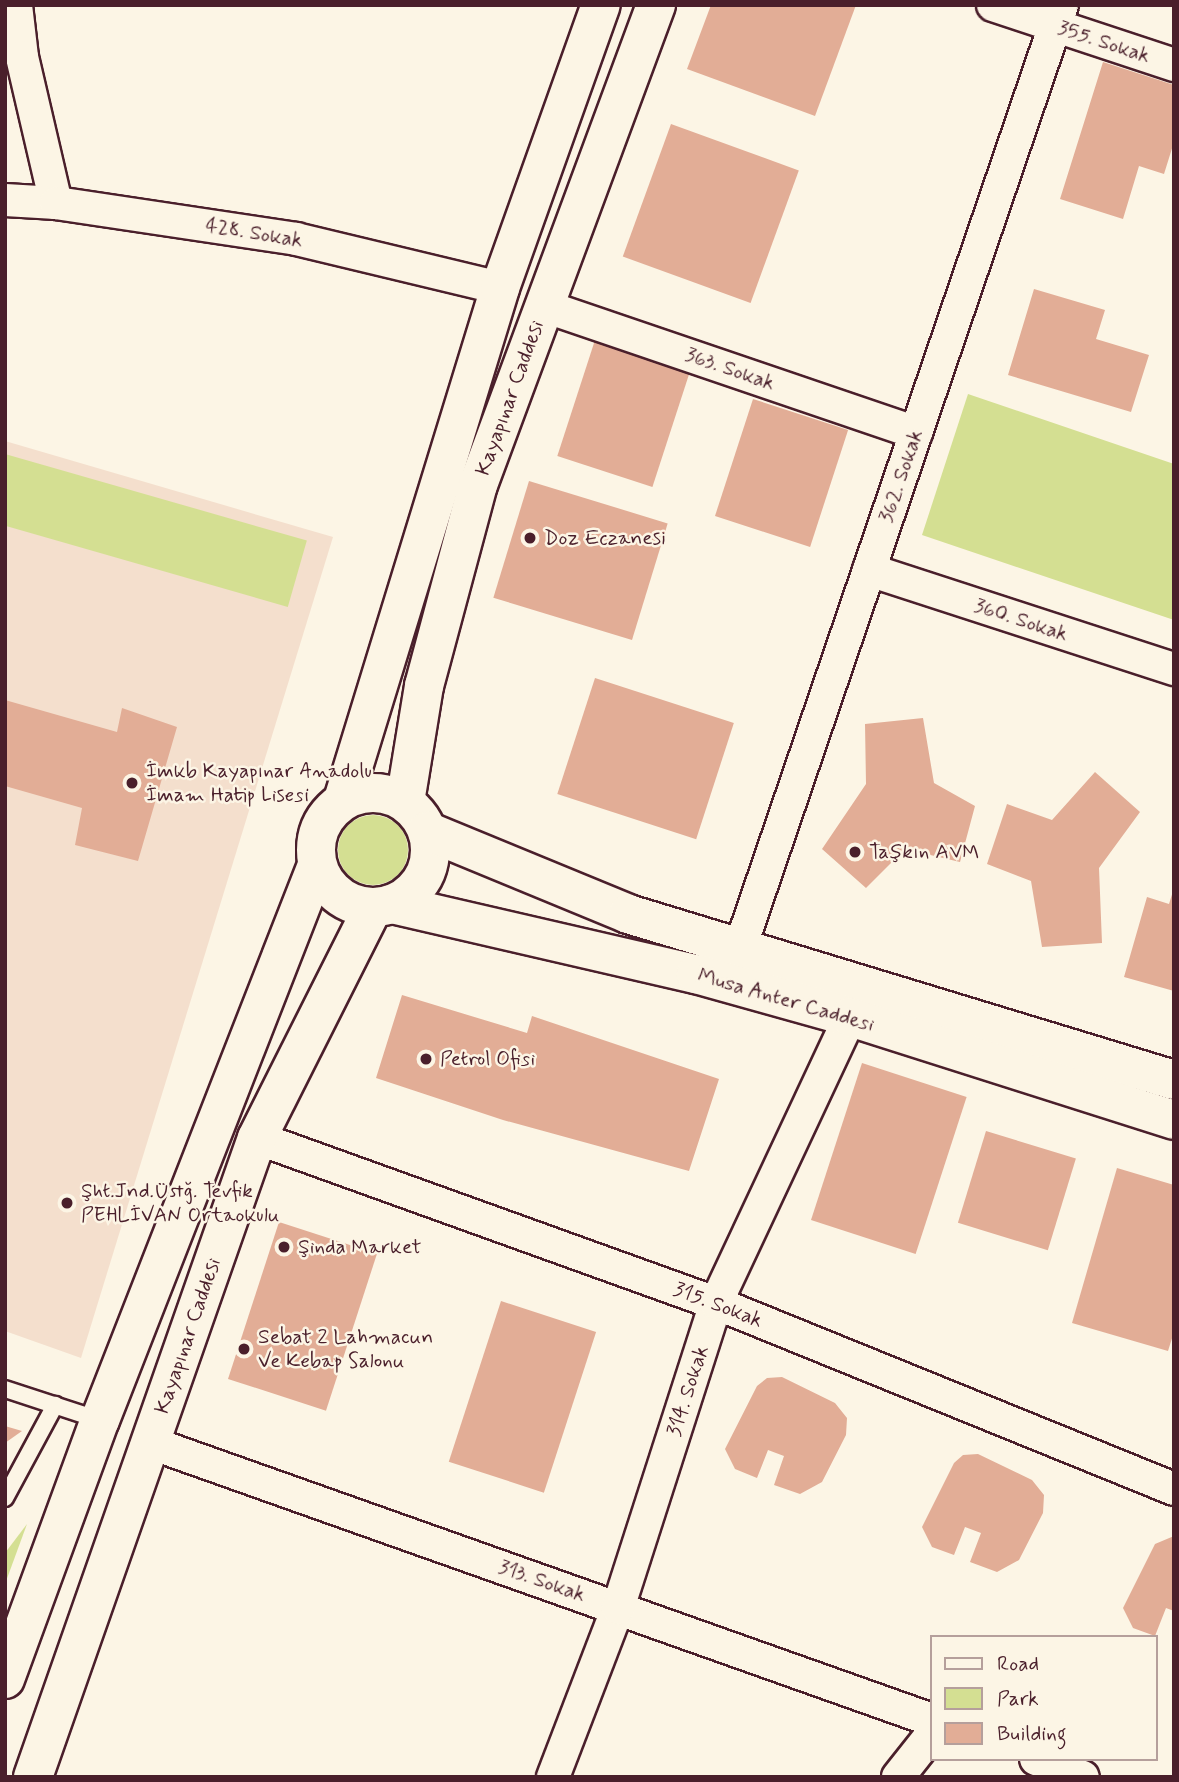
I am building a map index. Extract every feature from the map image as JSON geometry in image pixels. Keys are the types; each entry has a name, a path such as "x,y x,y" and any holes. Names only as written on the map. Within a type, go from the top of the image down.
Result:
{"main road":[{"name":"Kayapınar Caddesi","path":"343,800 500,288 601,5"},
{"name":"Kayapınar Caddesi","path":"416,816 424,687 478,485 656,5"},
{"path":"5,1679 100,1420 317,865 319,828 343,800 374,793 416,816 430,848 421,883 383,906 337,896 317,865"},
{"name":"Musa Anter Caddesi","path":"416,816 628,914 1174,1080"},
{"name":"Kayapınar Caddesi","path":"33,1777 257,1138 383,906"},
{"name":"Musa Anter Caddesi","path":"383,906 696,974 850,1017 1174,1120"}],"street":[{"path":"16,5 22,57 56,203"},
{"name":"355. Sokak","path":"993,5 1059,16 1174,65"},
{"name":"362. Sokak","path":"740,948 1059,16"},
{"name":"428. Sokak","path":"5,201 56,203 296,239 500,288"},
{"name":"363. Sokak","path":"544,306 916,433"},
{"name":"360. Sokak","path":"869,570 1174,668"},
{"name":"314. Sokak","path":"552,1777 618,1608 716,1303 850,1017"},
{"name":"315. Sokak","path":"257,1138 716,1303 1174,1489"},
{"name":"313. Sokak","path":"151,1443 930,1719"},
{"path":"898,1777 930,1737"},
{"path":"1040,1761 1083,1777"}],"lane":[{"path":"5,1389 100,1420"},
{"path":"5,1498 55,1405"}],"shaded area":[{"name":"İmkb Kayapınar Anadolu İmam Hatip Lisesi","path":"5,441 333,537 81,1358 5,1331"}],"green space":[{"path":"968,394 1174,464 1174,620 922,535"},
{"path":"5,454 307,541 288,607 5,526"},
{"path":"380,815 393,821 402,830 406,836 406,864 398,875 387,883 366,885 348,875 340,864 338,843 348,825 359,817"},
{"path":"27,1524 5,1584 5,1553"}],"building":[{"path":"711,5 856,5 815,116 687,69"},
{"path":"1103,62 1174,85 1174,142 1164,174 1139,166 1123,219 1060,199"},
{"path":"671,124 799,171 751,303 623,256"},
{"path":"1034,289 1105,310 1096,339 1149,355 1131,412 1008,375"},
{"path":"595,340 690,371 652,487 557,456"},
{"path":"753,399 848,430 810,547 715,516"},
{"path":"529,481 668,523 632,640 493,598"},
{"path":"595,678 734,723 696,839 557,794"},
{"path":"5,700 117,732 122,708 177,727 138,861 75,845 82,808 5,786"},
{"path":"923,718 934,783 975,806 960,862 905,849 866,888 822,849 866,784 865,724"},
{"path":"1095,772 1140,812 1099,868 1102,943 1042,947 1031,881 987,864 1007,804 1052,820"},
{"path":"1174,888 1174,991 1124,977 1147,897 1169,904"},
{"path":"402,995 527,1033 532,1016 719,1079 689,1171 503,1120 376,1078"},
{"path":"862,1063 967,1097 916,1254 811,1220"},
{"path":"986,1131 1076,1158 1048,1250 958,1223"},
{"path":"1117,1168 1174,1185 1174,1332 1168,1351 1072,1323"},
{"path":"279,1222 377,1254 326,1411 228,1379"},
{"path":"501,1301 596,1332 544,1493 449,1462"},
{"path":"782,1377 835,1403 847,1418 846,1435 822,1482 800,1494 774,1485 784,1456 768,1450 757,1478 735,1469 725,1449 757,1386 767,1378"},
{"path":"5,1426 22,1431 5,1443"},
{"path":"978,1454 1032,1480 1044,1495 1043,1513 1019,1560 997,1572 970,1562 981,1533 965,1527 954,1555 932,1547 922,1527 954,1463 963,1455"},
{"path":"1174,1536 1174,1611 1166,1608 1155,1635 1152,1635 1133,1628 1123,1608 1155,1544"}],"place":[{"name":"Doz Eczanesi","path":"530,538"},
{"name":"İmkb Kayapınar Anadolu İmam Hatip Lisesi","path":"132,783"},
{"name":"Taşkın AVM","path":"855,852"},
{"name":"Petrol Ofisi","path":"426,1059"},
{"name":"Şht.Jnd.Üstğ. Tevfik PEHLİVAN Ortaokulu","path":"67,1203"},
{"name":"Şinda Market","path":"284,1247"},
{"name":"Sebat 2 Lahmacun Ve Kebap Salonu","path":"244,1349"}]}
